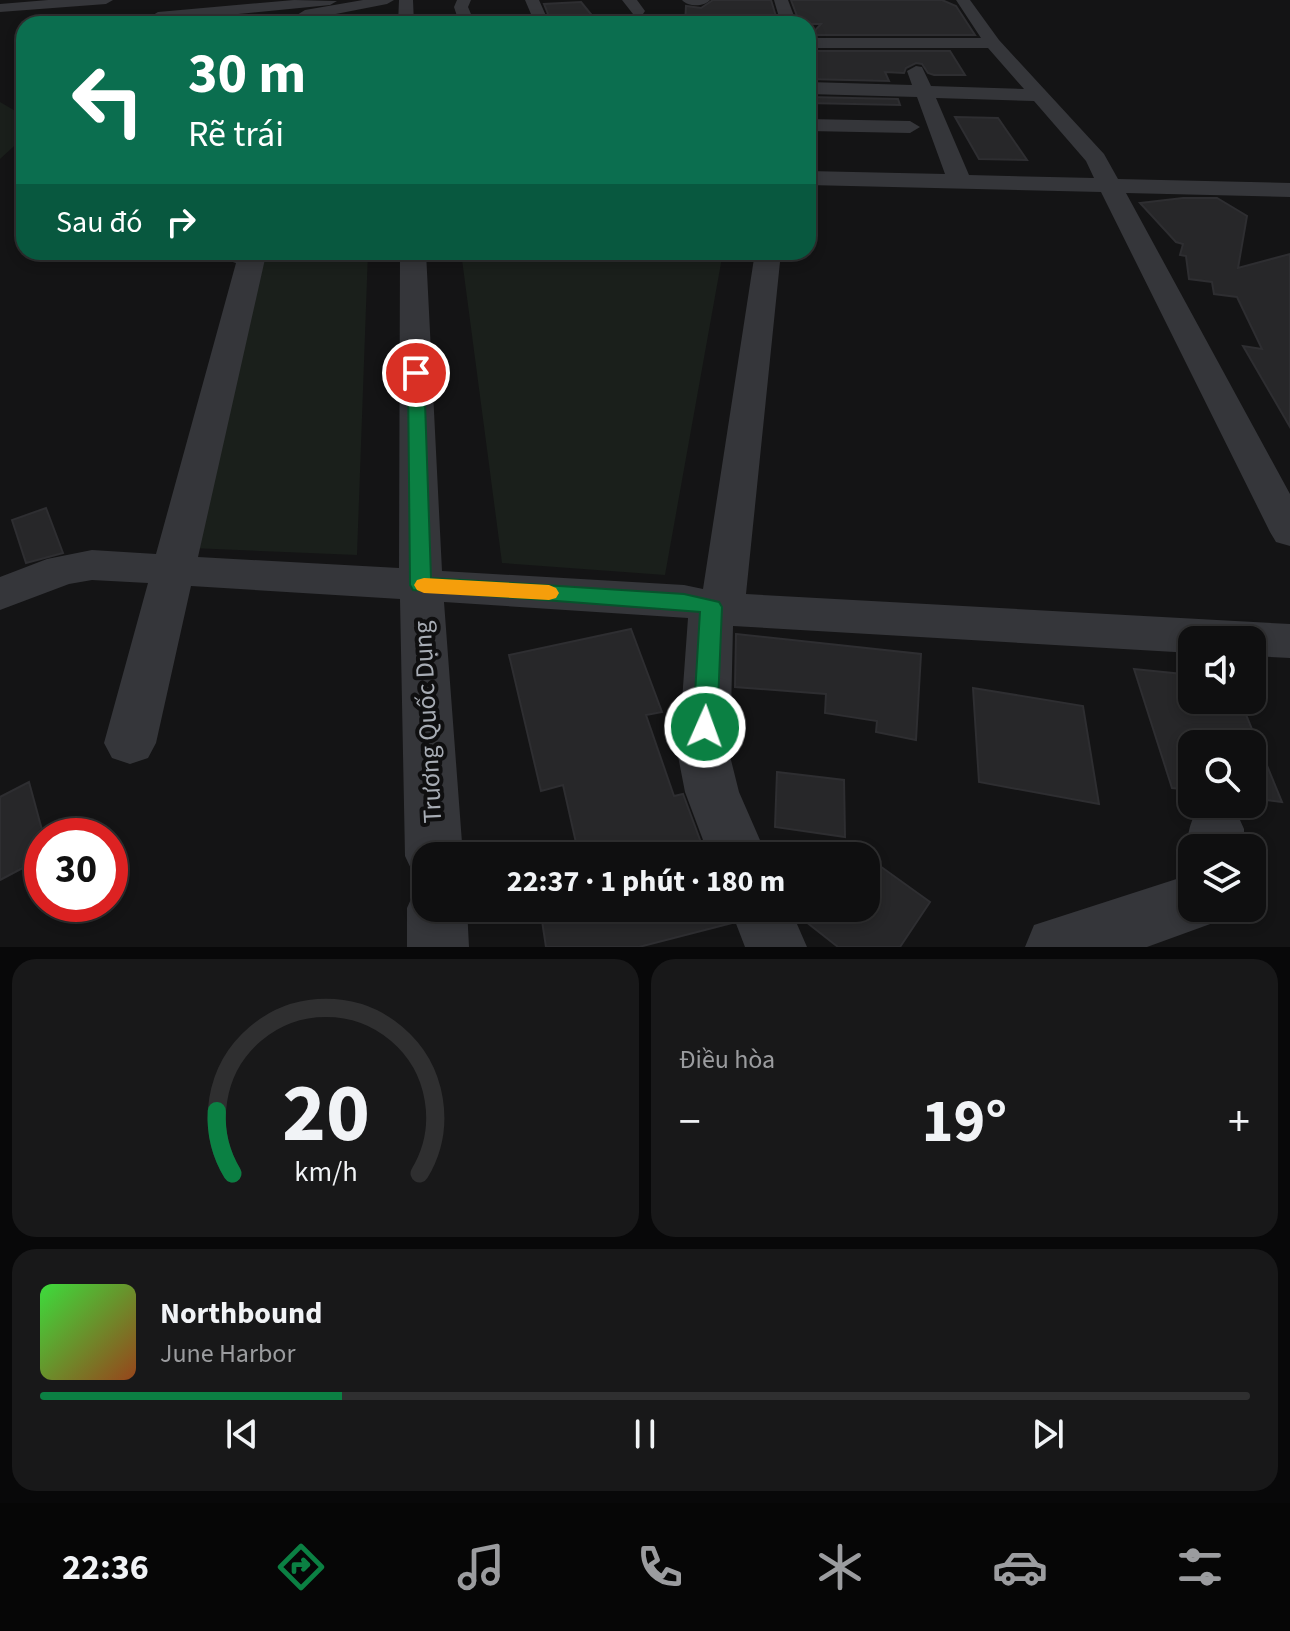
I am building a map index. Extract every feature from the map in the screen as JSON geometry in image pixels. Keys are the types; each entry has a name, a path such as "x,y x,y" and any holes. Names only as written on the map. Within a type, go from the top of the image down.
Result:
{"street":[{"path":"0,8 62,9 106,0"},
{"path":"186,16 245,5 387,0"},
{"path":"689,0 703,0"},
{"path":"963,0 993,43 1096,159 1290,532"},
{"path":"282,16 329,4"},
{"path":"905,42 960,182"},
{"path":"816,43 993,43"},
{"path":"816,88 1040,95"},
{"path":"816,125 910,127"},
{"path":"816,178 1290,190"},
{"path":"130,743 251,260"},
{"name":"Trương Quốc Dụng","path":"413,260 421,585 433,842"},
{"path":"732,842 712,792 704,756 717,608 767,260"},
{"path":"1249,453 1290,463"},
{"path":"2,591 62,570 92,565 684,601 717,608 1290,641"},
{"path":"1056,947 1178,908"},
{"path":"437,922 438,947"},
{"path":"766,922 776,947"}],"shaded area":[{"path":"0,102 16,111 16,144 0,159"},
{"path":"247,260 368,260 357,555 168,547"},
{"path":"462,260 722,260 665,575 502,563"}],"building":[{"path":"713,0 771,0 776,16 685,16 686,6 701,8"},
{"path":"791,0 942,0 956,6 975,35 816,35 821,24 816,24 816,16 797,16"},
{"path":"581,2 592,16 549,16 544,4"},
{"path":"816,51 950,51 965,75 934,75 928,73 922,64 916,63 906,68 904,73 885,72 889,81 816,79"},
{"path":"816,97 898,99 900,105 816,103"},
{"path":"955,117 998,118 1027,160 979,159"},
{"path":"1217,198 1247,216 1238,268 1290,254 1290,427 1243,346 1262,349 1237,297 1214,294 1212,282 1189,279 1186,256 1180,255 1183,244 1176,242 1140,203"},
{"path":"46,508 63,553 26,563 12,520"},
{"path":"631,629 662,712 646,715 674,796 683,794 701,842 576,842 563,785 541,791 509,655"},
{"path":"736,634 921,654 916,740 876,732 877,721 825,713 826,694 735,687"},
{"path":"1134,669 1178,674 1178,714 1246,714 1252,730 1178,730 1178,789 1172,788"},
{"path":"973,688 1083,706 1099,804 979,782"},
{"path":"1266,763 1282,802 1266,800"},
{"path":"777,772 844,780 845,837 775,827"},
{"path":"29,782 39,818 24,818 24,867 0,880 0,797"},
{"path":"880,866 930,902 900,947 838,947 806,922 880,922"},
{"path":"542,922 732,923 639,947 546,947"}],"slow traffic":[{"path":"424,585 549,593"}],"route":[{"path":"416,373 421,585 684,601 711,607 705,727"}]}
